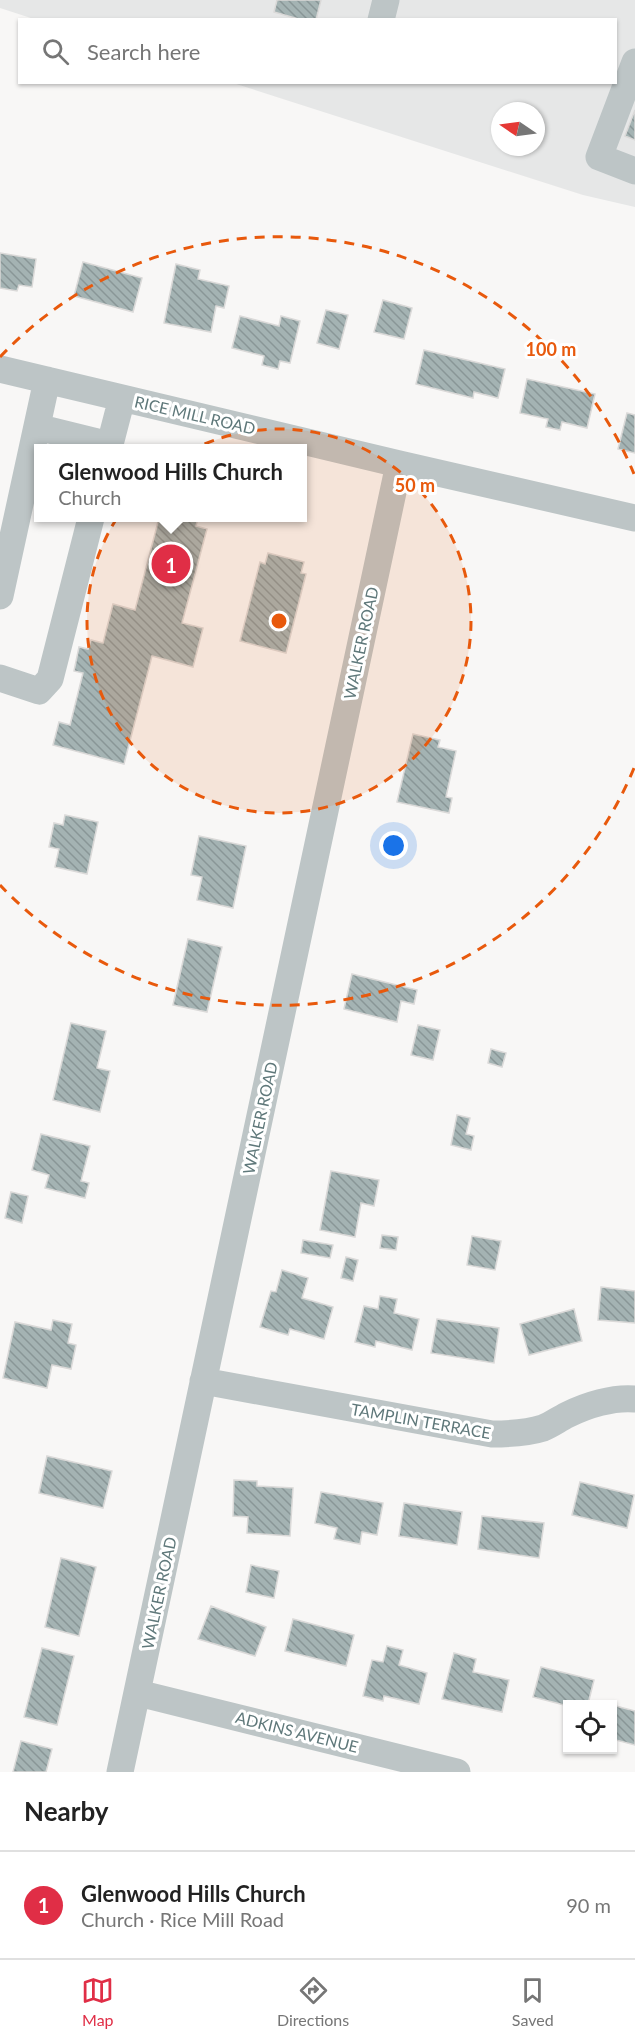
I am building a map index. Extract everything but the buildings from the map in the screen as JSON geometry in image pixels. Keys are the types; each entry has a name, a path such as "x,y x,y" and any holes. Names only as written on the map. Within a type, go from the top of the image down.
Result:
{"street":[{"path":"382,18 386,0"},
{"path":"635,62 599,157 635,171"},
{"name":"RICE MILL ROAD","path":"0,369 635,518"},
{"path":"0,596 47,380"},
{"path":"111,444 122,398"},
{"path":"37,427 99,444"},
{"name":"WALKER ROAD","path":"120,1772 399,464"},
{"path":"0,678 39,691 50,679 90,522"},
{"name":"TAMPLIN TERRACE","path":"203,1381 492,1434 510,1434 544,1428 570,1414 601,1402 635,1399"},
{"name":"ADKINS AVENUE","path":"138,1693 457,1772"}],"shaded area":[{"path":"0,0 635,0 635,207 583,195 236,84 617,84 617,18 31,18 0,8"}],"place":[{"name":"Glenwood Hills Church","path":"171,564"}]}
